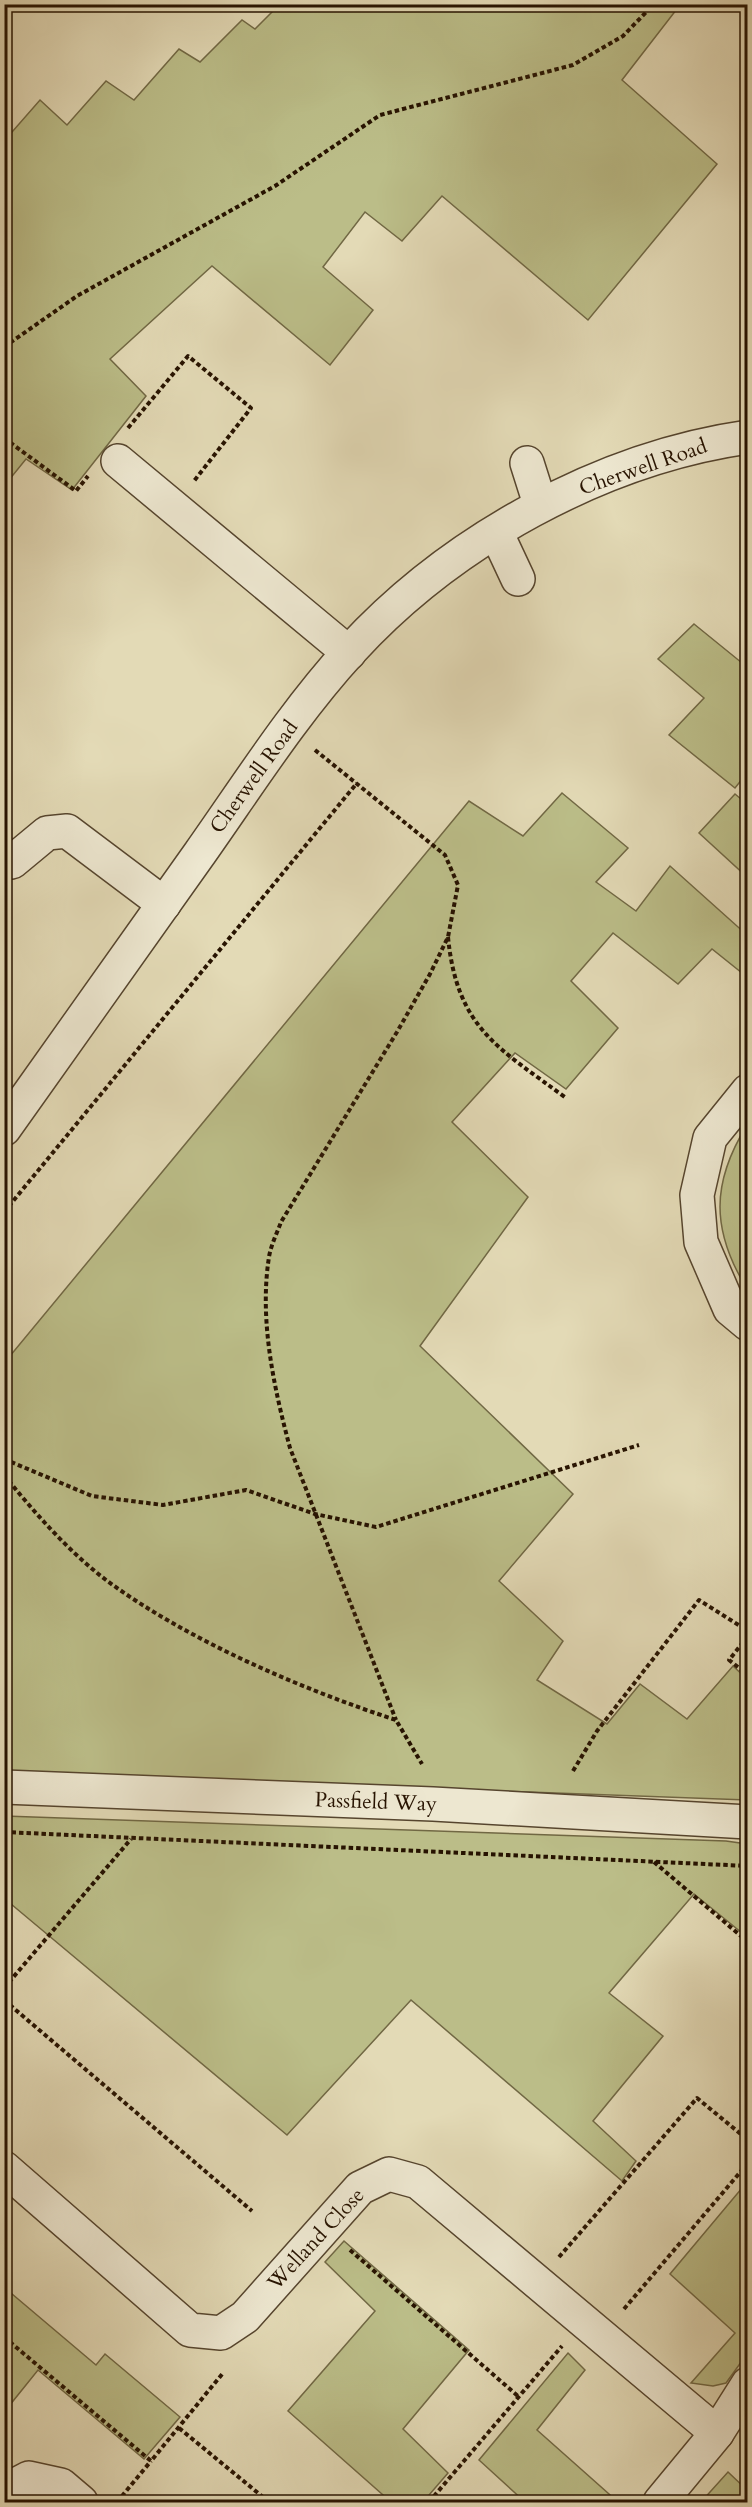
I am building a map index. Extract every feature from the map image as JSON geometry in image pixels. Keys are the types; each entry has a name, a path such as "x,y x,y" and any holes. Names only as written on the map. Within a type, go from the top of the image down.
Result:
{"street":[{"name":"Cherwell Road","path":"4,1128 289,728 349,653 379,621 416,588 495,532 540,504 598,480 702,444 747,437"},
{"path":"110,457 349,653"},
{"path":"527,463 540,504"},
{"path":"495,532 518,579"},
{"path":"4,863 12,862 47,834 67,831 164,904"},
{"path":"747,1091 710,1138 697,1195 701,1242 730,1308 747,1324"},
{"name":"Passfield Way","path":"4,1787 433,1804 747,1822"},
{"name":"Welland Close","path":"4,2168 190,2330 221,2333 245,2317 360,2188 389,2174 418,2182 717,2433"},
{"path":"660,2502 717,2433 747,2384"},
{"path":"4,2491 29,2478 61,2485 81,2502"}],"path":[{"path":"4,347 77,296 275,186 380,115 573,65 623,36 654,4"},
{"path":"4,438 76,491 110,457 188,356 251,408 173,507"},
{"path":"289,728 445,855 458,885 448,937 397,1032 281,1222 269,1254 265,1288 271,1360 278,1404 291,1448 396,1720 422,1764"},
{"path":"4,1212 357,783"},
{"path":"448,937 457,985 471,1016 490,1042 566,1098"},
{"path":"4,1459 92,1496 163,1505 246,1490 315,1514 376,1527 639,1445"},
{"path":"4,1475 72,1550 104,1579 143,1605 268,1670 333,1700 396,1720"},
{"path":"573,1771 603,1722 699,1600 747,1631"},
{"path":"747,1636 729,1660 747,1675"},
{"path":"4,1832 747,1866"},
{"path":"4,1988 131,1838"},
{"path":"653,1862 747,1942"},
{"path":"4,2000 252,2211"},
{"path":"552,2265 697,2098 747,2140"},
{"path":"622,2311 747,2163"},
{"path":"347,2248 519,2397"},
{"path":"4,2337 152,2461"},
{"path":"429,2502 563,2345"},
{"path":"117,2502 223,2373"},
{"path":"179,2427 269,2502"}],"green space":[{"path":"279,5 326,5 331,8 334,5 680,5 622,80 717,164 588,320 442,196 402,241 365,212 323,267 373,310 330,365 212,266 110,359 146,396 72,490 26,459 5,485 5,140 40,100 67,125 106,81 134,100 179,49 200,62 242,20 255,29"},
{"path":"694,624 747,667 747,773 735,788 669,735 704,698 658,659"},
{"path":"562,793 628,848 596,882 636,911 670,866 747,935 747,977 712,949 678,984 613,933 571,981 618,1028 566,1089 515,1053 452,1122 528,1197 420,1346 573,1494 499,1581 563,1641 537,1680 607,1724 640,1684 687,1719 733,1666 747,1679 747,1800 5,1773 5,1362 469,801 523,836"},
{"path":"735,794 747,804 747,877 699,833"},
{"path":"747,1125 747,1289 727,1247 720,1207 727,1167 735,1146"},
{"path":"4,1816 726,1841 747,1844 747,1937 694,1894 609,1993 663,2036 593,2121 636,2161 622,2181 411,2000 287,2135 5,1899"},
{"path":"747,2182 747,2354 726,2383 713,2386 691,2383 735,2333 670,2274"},
{"path":"344,2241 469,2350 403,2429 448,2473 423,2502 391,2502 288,2411 375,2311 325,2262"},
{"path":"5,2288 96,2365 105,2354 180,2417 144,2459 38,2370 5,2411"},
{"path":"568,2353 585,2370 537,2430 618,2502 525,2502 479,2460"},
{"path":"728,2472 747,2490 747,2502 701,2502"}]}
